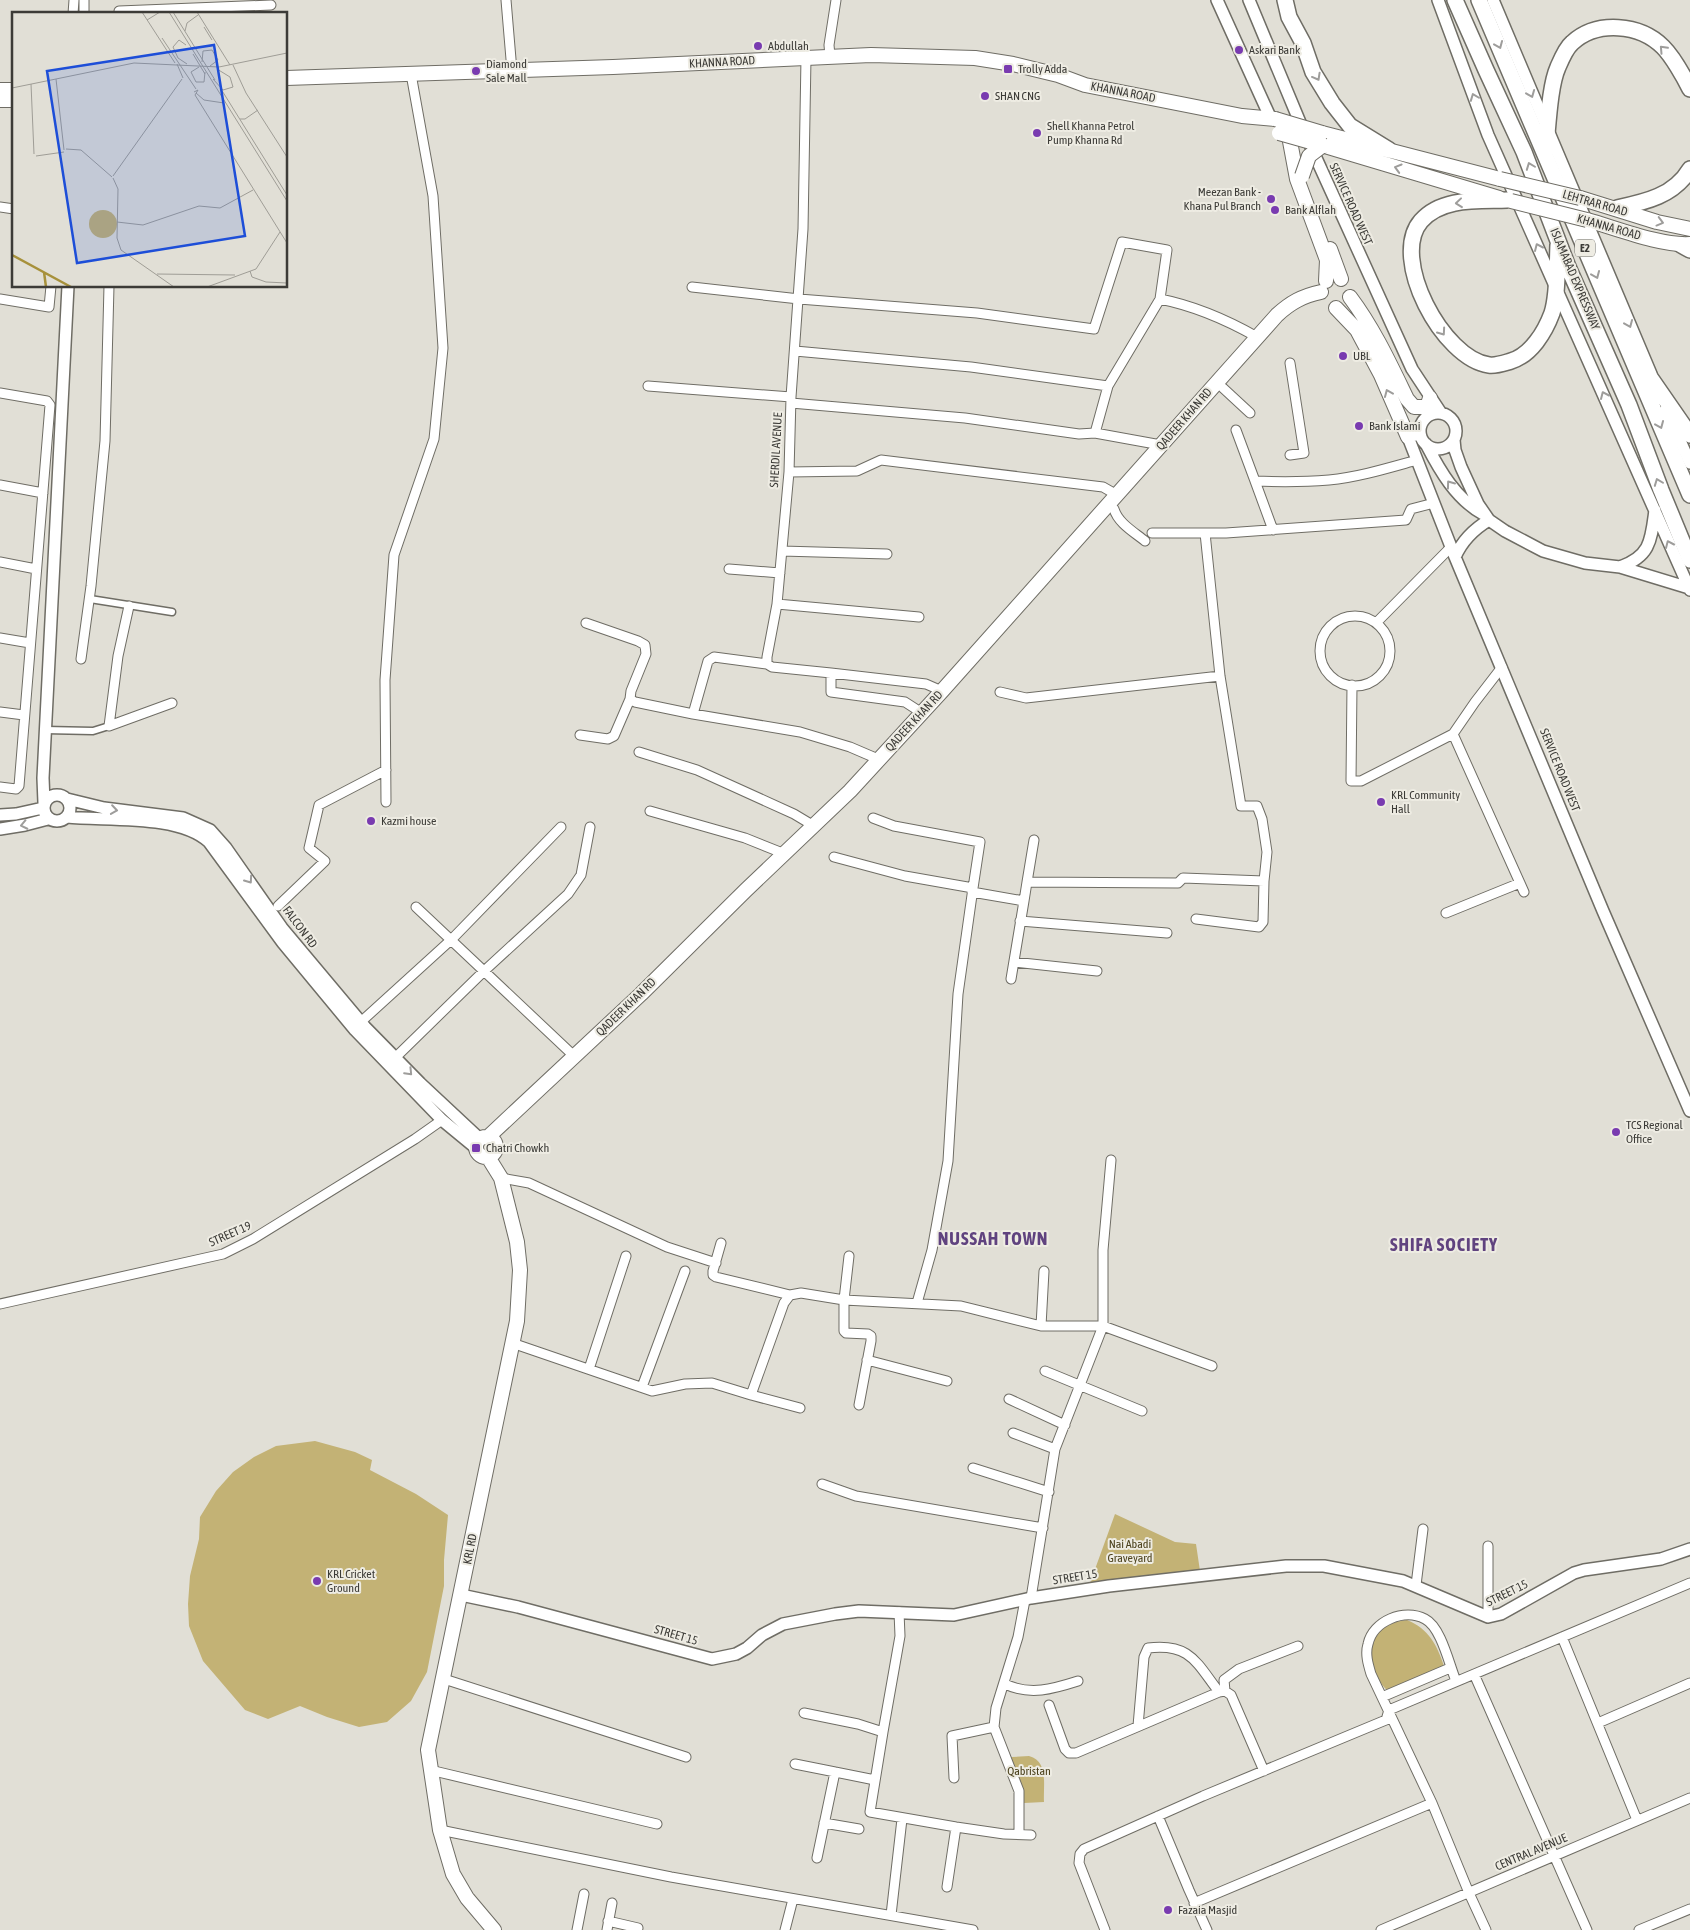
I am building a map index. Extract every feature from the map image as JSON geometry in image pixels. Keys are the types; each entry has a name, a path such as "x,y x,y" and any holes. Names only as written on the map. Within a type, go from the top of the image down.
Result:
{"highway":[{"path":"1285,0 1290,17 1303,43 1314,72 1332,103 1350,126 1390,150"},
{"name":"ISLAMABAD EXPRESSWAY","path":"1455,0 1524,152 1558,241 1629,405 1690,560"},
{"name":"ISLAMABAD EXPRESSWAY","path":"1480,0 1690,495"},
{"path":"1545,154 1550,103 1557,68 1571,44 1587,34 1603,28 1632,29 1646,36 1663,47 1690,89"},
{"path":"1616,208 1646,202 1660,196 1677,186 1690,169"},
{"path":"1509,201 1448,204 1421,221 1416,230 1413,244 1412,268 1429,311 1441,332 1461,353 1472,360 1490,365 1503,364 1527,352 1535,343 1552,312 1558,241"},
{"path":"1622,337 1690,435"}],"main road":[{"name":"KHANNA ROAD","path":"288,78 512,71 830,56 871,55 975,58 1013,64 1086,84 1242,116 1509,201 1687,246"},
{"name":"KHANNA ROAD","path":"1278,127 1323,142 1390,150 1500,179"},
{"path":"1278,127 1327,260 1323,291 1329,306 1336,308 1357,330 1418,438"},
{"path":"1323,142 1309,156 1302,176 1340,279"},
{"name":"LEHTRAR ROAD","path":"1500,179 1580,198 1657,222 1690,228"},
{"path":"1323,291 1330,279 1340,279 1348,284 1350,297 1379,343 1407,399 1414,407 1420,408 1428,404 1430,398"},
{"name":"QADEER KHAN RD","path":"485,1142 855,797 1115,502 1161,445 1257,337 1290,303 1323,291"},
{"name":"QADEER KHAN RD","path":"485,1142 850,791 1284,320 1323,291"},
{"path":"1336,308 1344,305 1350,297"},
{"name":"KRL RD","path":"485,1142 495,1152 492,1156 488,1157 501,1178 517,1242 520,1270 517,1321 428,1750 440,1830 453,1874 467,1898 494,1930"}],"street":[{"path":"506,0 512,71"},
{"path":"830,56 829,45 836,0"},
{"path":"1217,0 1278,127"},
{"name":"SERVICE ROAD WEST","path":"1249,0 1349,233 1412,369 1441,412"},
{"path":"1438,0 1488,135 1690,589"},
{"path":"1492,0 1690,463"},
{"path":"118,11 271,5"},
{"name":"SHERDIL AVENUE","path":"767,664 777,604 789,472 791,400 803,229 806,58"},
{"path":"386,802 385,680 394,555 434,439 443,348 433,196 411,74"},
{"path":"692,287 799,299 977,313 1094,330 1122,242 1167,250 1160,299 1108,386 1094,433"},
{"path":"0,299 50,307 51,288"},
{"path":"48,819 44,813 43,778 68,288"},
{"path":"81,659 90,599 105,441 109,288"},
{"path":"1160,299 1178,302 1228,321 1257,337"},
{"path":"794,351 971,367 1108,386"},
{"path":"1290,363 1304,453 1290,455"},
{"path":"648,386 965,418 1079,434 1094,433 1161,445"},
{"path":"1223,388 1250,413"},
{"path":"0,393 49,402 19,786 16,789 0,787"},
{"path":"1484,520 1455,450 1455,422 1452,418 1441,412 1430,414 1425,418 1420,428 1418,438 1464,502 1484,520 1543,551 1585,563 1620,567 1690,589"},
{"path":"1236,430 1273,530"},
{"path":"1418,438 1436,449 1446,447 1454,440"},
{"name":"SERVICE ROAD WEST","path":"1418,438 1417,460 1603,911 1690,1111"},
{"path":"789,472 856,471 880,460 1103,487 1115,502 1116,515 1145,541"},
{"path":"1255,481 1297,482 1331,480 1369,473 1417,460"},
{"path":"0,485 43,493"},
{"path":"1152,533 1273,530 1406,520 1411,509 1434,502"},
{"path":"1620,567 1632,563 1649,547 1655,510"},
{"path":"1377,622 1484,520"},
{"path":"1196,919 1259,927 1263,922 1267,852 1262,819 1257,806 1241,806 1220,676 1205,533"},
{"path":"782,551 887,554"},
{"path":"0,562 36,569"},
{"path":"729,569 780,573"},
{"path":"90,599 172,612"},
{"path":"777,604 919,617"},
{"path":"109,726 118,656 130,606"},
{"path":"1351,615 1365,616 1377,622 1386,633 1391,646 1390,660 1384,672 1373,681 1360,686 1352,685 1346,685 1334,679 1324,668 1320,655 1321,641 1327,629 1337,620 1351,615"},
{"path":"580,735 611,738 630,699 631,690 646,654 645,645 638,641 586,623"},
{"path":"0,638 30,643"},
{"path":"693,714 708,662 714,657 767,664 772,667 926,684 942,691"},
{"path":"1352,685 1352,781 1361,782 1454,734 1475,702 1502,667"},
{"path":"831,673 830,692 905,702 922,712"},
{"path":"1000,692 1026,698 1220,676"},
{"path":"630,699 635,702 693,714 816,736 850,747 878,759"},
{"path":"45,730 93,730 172,703"},
{"path":"0,712 24,715"},
{"path":"1454,734 1524,892"},
{"path":"639,752 697,770 794,814 814,826"},
{"path":"278,906 326,861 309,848 319,805 386,770"},
{"path":"0,829 48,819 58,822 66,817 70,808 63,797 51,791 45,785 43,778"},
{"path":"0,815 16,814 44,805 47,798 63,797"},
{"name":"FALCON RD","path":"63,797 104,808 183,818 210,830 226,848 282,928 365,1027 420,1083 485,1142"},
{"path":"650,811 745,838 784,854"},
{"name":"FALCON RD","path":"66,817 164,823 185,828 202,836 209,842 283,943 355,1030 442,1120 485,1142"},
{"path":"873,818 887,825 980,842 958,994 948,1161 932,1250 917,1303"},
{"path":"398,1055 483,972 568,894 581,875 590,826"},
{"path":"364,1019 452,939 561,827"},
{"path":"1011,979 1034,840"},
{"path":"834,857 905,876 1024,901"},
{"path":"1027,882 1178,883 1183,878 1264,881"},
{"path":"1446,913 1520,883"},
{"path":"416,907 574,1056"},
{"path":"1020,922 1167,933"},
{"path":"1014,962 1097,972"},
{"name":"STREET 19","path":"0,1304 223,1254 253,1239 415,1139 442,1120"},
{"path":"1019,1834 1019,1792 994,1727 996,1708 1005,1684 1028,1599 1043,1528 1055,1450 1103,1326 1103,1250 1111,1160"},
{"path":"501,1178 529,1183 667,1247 716,1263"},
{"path":"721,1243 714,1275 716,1278 790,1295 801,1293 844,1300 961,1306 1041,1326 1103,1326 1212,1366"},
{"path":"589,1369 626,1256"},
{"path":"849,1256 844,1300 844,1331 846,1333 868,1334 871,1336 859,1405"},
{"path":"642,1387 685,1271"},
{"path":"1041,1326 1044,1271"},
{"path":"751,1395 784,1304 790,1295"},
{"path":"512,1343 652,1391 685,1384 712,1383 800,1408"},
{"path":"868,1360 947,1381"},
{"path":"1045,1371 1081,1384 1142,1411"},
{"path":"1009,1399 1065,1425"},
{"path":"1013,1433 1055,1450"},
{"path":"974,1468 1049,1492"},
{"path":"822,1484 856,1496 1043,1528"},
{"path":"1416,1586 1423,1529"},
{"path":"1488,1546 1488,1617"},
{"name":"STREET 15","path":"461,1595 518,1607 712,1659 736,1654 747,1648 762,1634 783,1624 858,1611 954,1615 1028,1599 1109,1586 1286,1566 1324,1566 1385,1577 1416,1586 1488,1617 1501,1614 1574,1573 1661,1559 1690,1549"},
{"path":"1105,1930 1079,1863 1080,1854 1084,1849 1386,1720 1389,1710 1690,1583"},
{"path":"898,1612 900,1636 870,1812 956,1828 1032,1835"},
{"path":"1456,1681 1440,1637 1425,1619 1396,1616 1376,1626 1368,1643 1367,1660 1371,1674 1432,1803 1468,1893 1486,1930"},
{"path":"1562,1637 1637,1820"},
{"path":"1222,1691 1224,1680 1239,1669 1298,1646"},
{"path":"1138,1726 1144,1657 1148,1648 1173,1647 1186,1652 1222,1691 1231,1695 1264,1771"},
{"path":"1382,1697 1450,1668"},
{"path":"1474,1674 1586,1930"},
{"path":"444,1679 686,1757"},
{"path":"1005,1684 1016,1689 1048,1690 1078,1681"},
{"path":"1598,1723 1690,1683"},
{"path":"1049,1705 1064,1748 1069,1753 1076,1753 1222,1691"},
{"path":"804,1713 858,1724 883,1732"},
{"path":"954,1778 952,1736 994,1727"},
{"path":"795,1764 875,1780"},
{"path":"430,1770 657,1824"},
{"path":"817,1858 835,1772"},
{"name":"CENTRAL AVENUE","path":"1384,1929 1690,1798"},
{"path":"1194,1904 1432,1803"},
{"path":"1158,1816 1194,1904 1207,1930"},
{"path":"891,1915 902,1818"},
{"path":"824,1823 859,1829"},
{"path":"946,1887 956,1828"},
{"path":"440,1830 671,1877 973,1930"},
{"path":"577,1930 584,1894"},
{"path":"785,1930 793,1899"},
{"path":"612,1903 608,1926 638,1928"},
{"path":"1639,1930 1690,1909"}],"green space":[{"name":"KRL Cricket Ground","path":"315,1441 355,1452 372,1460 370,1470 416,1494 448,1515 444,1586 427,1672 411,1701 387,1722 359,1727 300,1706 268,1719 245,1710 203,1661 189,1626 190,1576 199,1539 200,1517 216,1491 233,1472 254,1457 276,1446"},
{"name":"Nai Abadi Graveyard","path":"1115,1514 1175,1542 1196,1544 1200,1571 1090,1583"},
{"path":"1407,1620 1427,1633 1438,1651 1444,1666 1387,1690 1380,1681 1372,1660 1371,1651 1373,1643 1376,1636 1389,1625"},
{"name":"Qabristan","path":"1029,1756 1040,1763 1044,1775 1044,1802 1024,1803 1020,1784 1010,1760 1012,1757"}],"place":[{"name":"Abdullah","path":"758,46"},
{"name":"Askari Bank","path":"1239,50"},
{"name":"Trolly Adda","path":"1008,69"},
{"name":"Diamond Sale Mall","path":"476,71"},
{"name":"SHAN CNG","path":"985,96"},
{"name":"Shell Khanna Petrol Pump Khanna Rd","path":"1037,133"},
{"name":"Meezan Bank - Khana Pul Branch","path":"1271,199"},
{"name":"Bank Alflah","path":"1275,210"},
{"name":"UBL","path":"1343,356"},
{"name":"Bank Islami","path":"1359,426"},
{"name":"KRL Community Hall","path":"1381,802"},
{"name":"Kazmi house","path":"371,821"},
{"name":"TCS Regional Office","path":"1616,1132"},
{"name":"Chatri Chowkh","path":"476,1148"},
{"name":"KRL Cricket Ground","path":"317,1581"},
{"name":"Fazaia Masjid","path":"1168,1910"}],"district":[{"name":"NUSSAH TOWN","path":"993,1238"},
{"name":"SHIFA SOCIETY","path":"1444,1244"}]}
